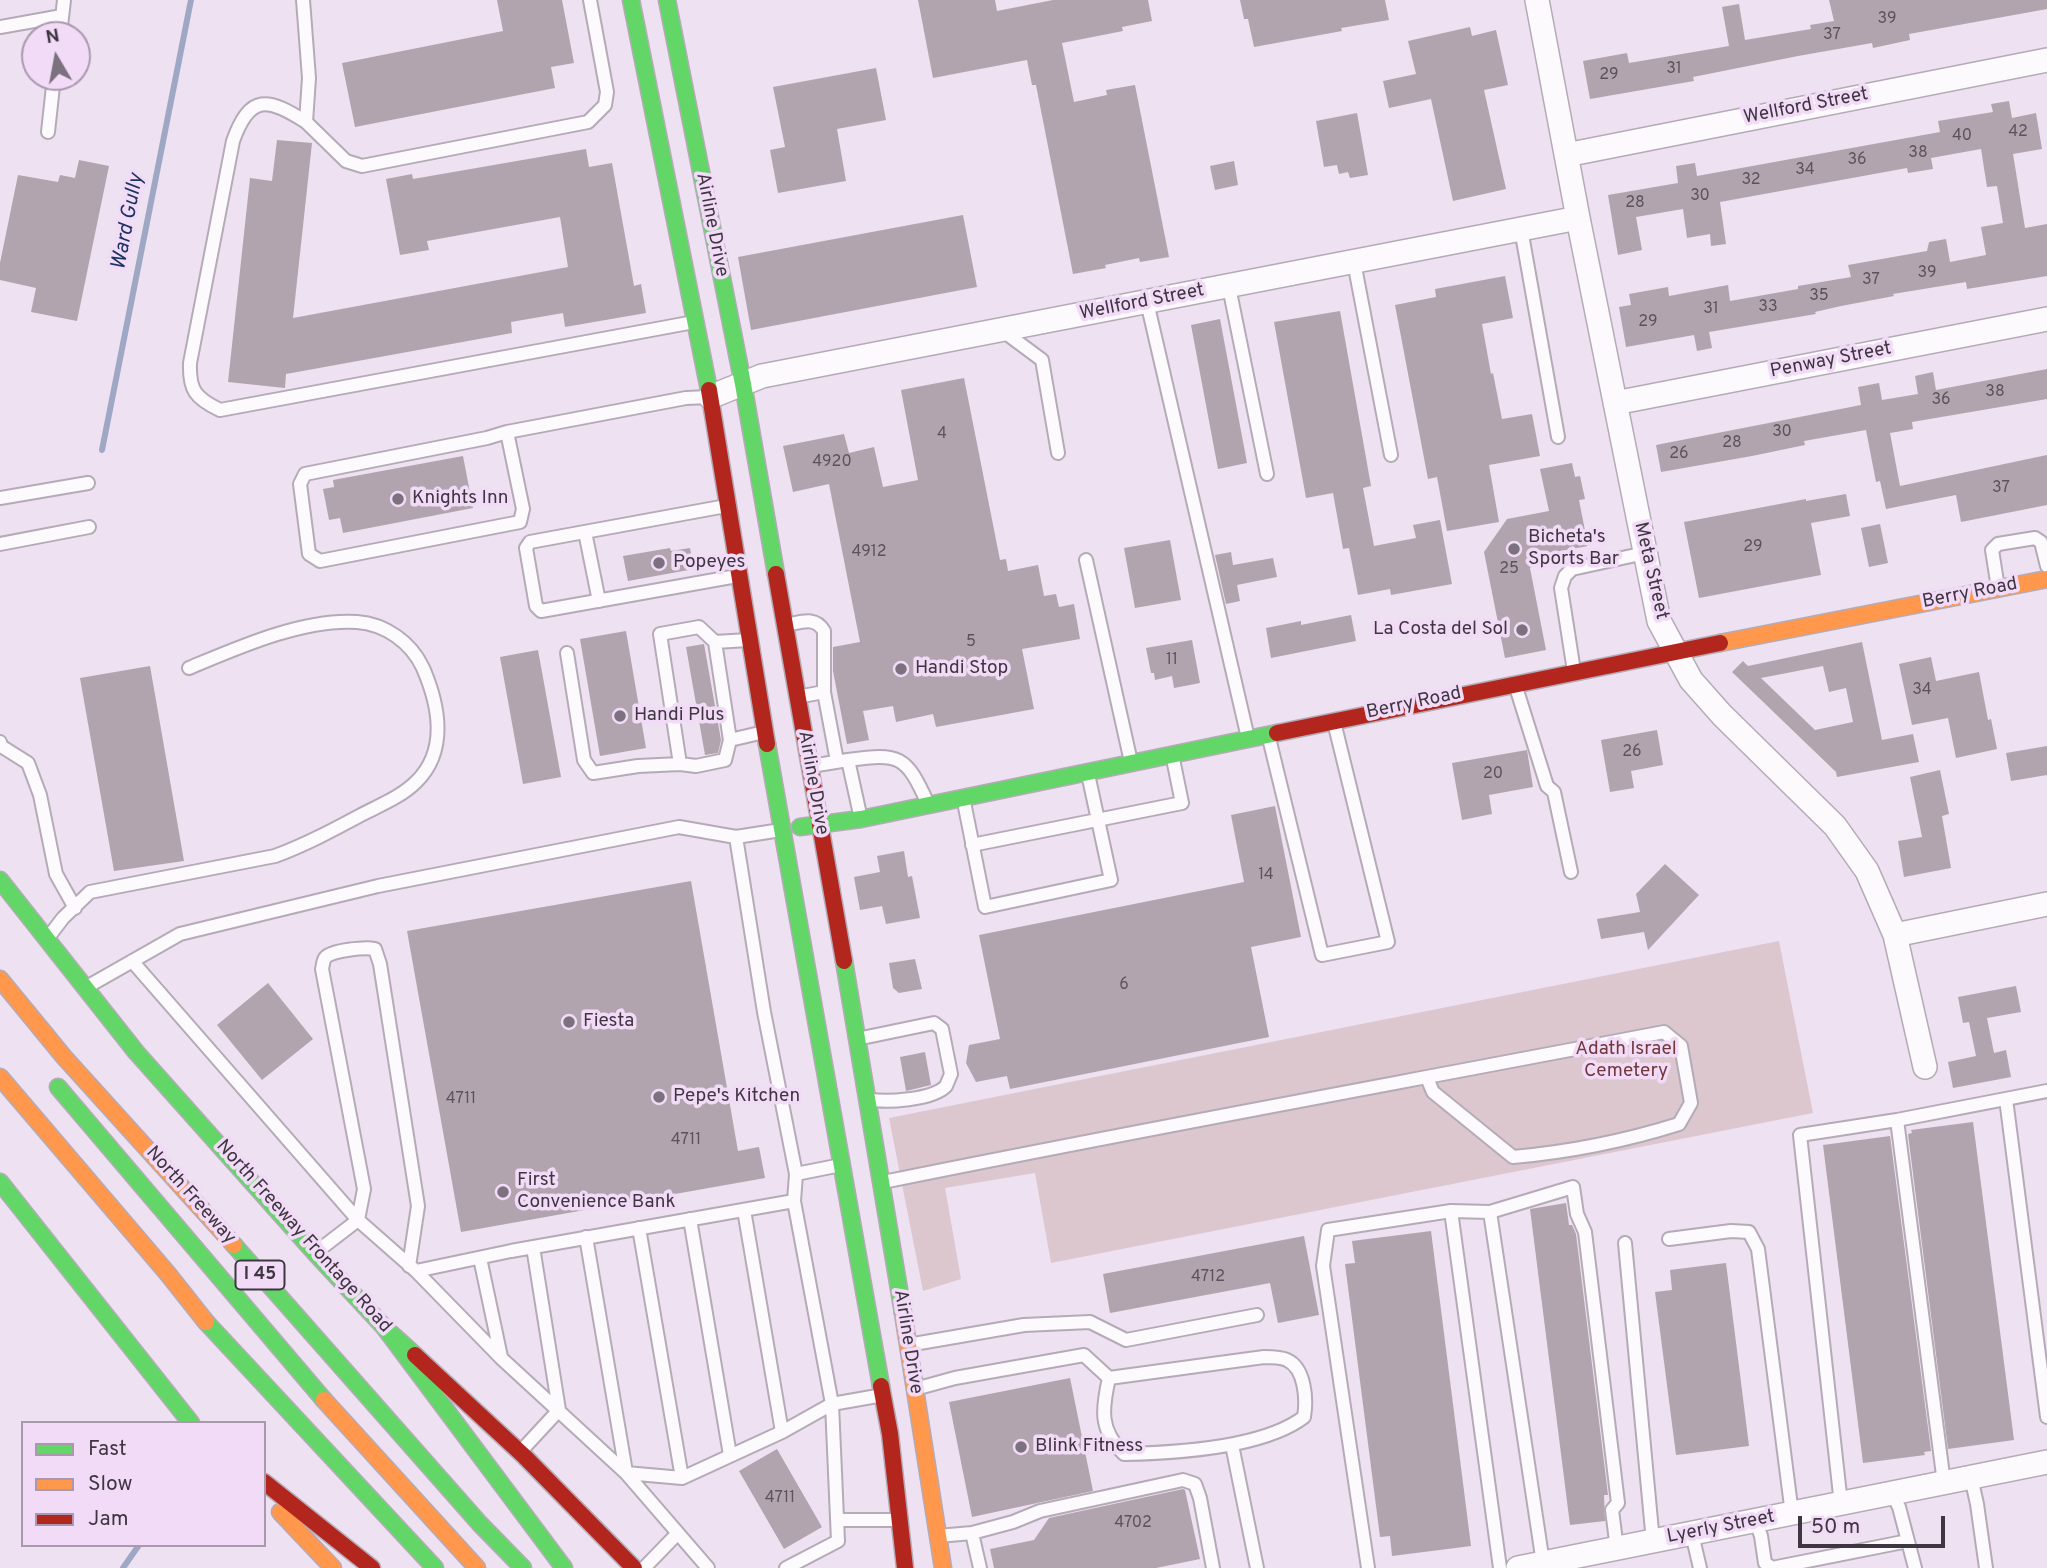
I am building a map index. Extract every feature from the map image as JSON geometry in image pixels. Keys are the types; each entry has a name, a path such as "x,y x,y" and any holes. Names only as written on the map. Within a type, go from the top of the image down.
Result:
{"main road":[{"name":"Airline Drive","path":"631,0 682,162 743,384 857,1039 842,1165 943,1568"},
{"name":"Airline Drive","path":"667,0 695,321 710,397 737,576 781,830 849,1101 882,1182 908,1346 890,1434 905,1568"},
{"name":"Berry Road","path":"781,830 861,819 1574,671 2047,579"},
{"name":"North Freeway Frontage Road","path":"0,880 136,1052 315,1253 384,1327 519,1453 634,1568"},
{"name":"North Freeway","path":"0,979 64,1057 190,1195 480,1524 523,1568"},
{"name":"North Freeway","path":"44,1070 158,1208 354,1436 477,1568"},
{"path":"0,1077 168,1274 213,1332 435,1568"},
{"path":"0,1182 189,1421"},
{"path":"384,1327 564,1568"},
{"path":"266,1484 372,1568"},
{"path":"266,1498 333,1568"}],"street":[{"name":"Meta Street","path":"1537,0 1659,621 1691,680 1722,715 1835,826 1867,871 1895,935 1925,1067"},
{"name":"Wellford Street","path":"1566,155 2047,60"},
{"name":"Wellford Street","path":"710,397 762,376 1578,218"},
{"name":"Penway Street","path":"1615,402 2047,319"},
{"path":"1895,935 2047,904"},
{"name":"Lyerly Street","path":"1541,1565 2047,1462"}],"lane":[{"path":"61,21 64,0"},
{"path":"303,0 309,78 306,122"},
{"path":"590,0 607,92 605,105 588,122 362,166 346,161 306,122 280,106 267,103 244,116 233,141 190,363 195,395 220,410 695,321"},
{"path":"0,27 62,16"},
{"path":"48,132 52,91"},
{"path":"1521,229 1558,437"},
{"path":"1354,262 1391,455"},
{"path":"1229,286 1267,474"},
{"path":"1147,302 1248,738"},
{"path":"1003,331 1042,360 1058,453"},
{"path":"507,432 523,509 520,522 320,561 309,554 300,484 305,474 507,432 686,398 710,397"},
{"path":"0,498 88,483"},
{"path":"726,506 530,542 526,548 536,606 541,611 737,576"},
{"path":"0,544 89,527"},
{"path":"586,532 599,601"},
{"path":"1998,588 1992,550 1998,544 2035,538 2041,542 2047,566"},
{"path":"1574,671 1561,588 1565,576 1572,569 1645,553"},
{"path":"1086,560 1131,762"},
{"path":"784,625 813,620 820,623 824,632 824,692 861,819"},
{"path":"47,940 63,918 90,892 275,856 300,846 396,797 416,782 435,752 439,737 438,717 430,683 421,663 394,634 378,625 356,622 308,627 253,641 189,668"},
{"path":"567,653 584,760 593,773 638,766 695,766 726,760 730,740 715,642 699,627 660,634 680,764"},
{"path":"715,642 749,640"},
{"path":"1515,683 1547,786 1554,792 1571,872"},
{"path":"797,697 824,692"},
{"path":"1268,734 1322,955 1388,942 1334,721"},
{"path":"730,740 764,732"},
{"path":"0,742 1,746 28,763 40,795 56,874 75,908"},
{"path":"972,845 1182,803 1172,754"},
{"path":"810,766 884,755 901,760 914,773 928,804"},
{"path":"963,797 985,907 1111,880 1087,771"},
{"path":"85,988 180,934 379,886 679,827 736,837 781,830"},
{"path":"736,837 764,1013 796,1174 794,1201 832,1404 838,1541 786,1568"},
{"path":"315,1253 358,1220 364,1189 322,969 326,956 332,953 368,947 375,949 380,964 418,1206 412,1269"},
{"path":"132,961 358,1220 412,1269 501,1358 626,1473 708,1568"},
{"path":"849,1101 882,1102 934,1094 946,1087 951,1074 942,1029 934,1023 857,1039"},
{"path":"882,1182 1664,1032 1681,1046 1691,1103 1679,1124 1645,1135 1548,1154 1513,1157 1433,1092 1427,1078"},
{"path":"1841,1504 1800,1135 2047,1091"},
{"path":"2006,1099 2047,1417"},
{"path":"1896,1120 1944,1483"},
{"path":"796,1174 842,1165"},
{"path":"1368,1568 1323,1266 1328,1230 1451,1210 1490,1212 1573,1187 1577,1214 1585,1232 1587,1246 1618,1503 1612,1510 1617,1549"},
{"path":"412,1269 794,1201"},
{"path":"744,1210 782,1432"},
{"path":"1451,1210 1500,1568"},
{"path":"1490,1212 1541,1565"},
{"path":"690,1219 730,1455"},
{"path":"639,1228 682,1478"},
{"path":"1669,1239 1731,1231 1749,1232 1758,1249 1792,1514"},
{"path":"586,1237 626,1473"},
{"path":"1625,1243 1647,1455 1653,1542"},
{"path":"533,1247 559,1410"},
{"path":"480,1258 501,1358"},
{"path":"908,1346 1024,1325 1090,1322 1126,1340 1257,1315"},
{"path":"626,1473 682,1478 782,1432 832,1404 899,1392 955,1378 1084,1354 1110,1378"},
{"path":"1264,1357 1286,1359 1298,1369 1306,1403 1304,1417 1293,1425 1233,1445 1124,1454 1110,1440 1103,1406 1110,1378 1264,1357"},
{"path":"519,1453 559,1410"},
{"path":"1233,1445 1257,1568"},
{"path":"1970,1477 1977,1504 1986,1568"},
{"path":"937,1536 972,1533 1013,1522 1040,1511 1183,1480 1195,1484 1198,1491 1213,1568"},
{"path":"1892,1494 1899,1507 1915,1568"},
{"path":"837,1520 899,1520"},
{"path":"1755,1522 1761,1536 1765,1563 1772,1568 1908,1541"},
{"path":"972,1533 980,1568"},
{"path":"644,1568 678,1534"},
{"path":"1692,1534 1700,1568"}],"green space":[{"name":"Adath Israel Cemetery","path":"1779,941 1813,1113 1051,1263 1035,1173 945,1188 961,1279 923,1291 889,1118"}],"building":[{"path":"497,0 562,0 574,63 551,67 555,88 355,127 342,63 503,31"},
{"path":"918,0 995,0 997,11 1053,0 1148,0 1152,21 1122,27 1123,31 1062,43 1074,102 1107,95 1106,90 1135,85 1169,257 1140,262 1139,258 1073,274 1036,85 1032,85 1027,60 933,78"},
{"path":"1240,0 1385,0 1389,20 1254,47 1248,19 1244,19"},
{"path":"1829,0 2047,0 2047,9 1909,34 1910,40 1873,48 1872,43 1798,56 1693,77 1694,81 1590,99 1583,61 1627,53 1629,63 1729,46 1722,7 1739,4 1745,40 1811,29 1810,25 1834,21"},
{"path":"1470,27 1472,36 1496,30 1508,85 1484,90 1506,189 1453,201 1431,99 1389,108 1383,81 1416,74 1408,41"},
{"path":"876,68 886,120 837,129 846,181 778,193 770,150 785,147 773,87"},
{"path":"2009,101 2012,118 2036,113 2042,149 2013,154 2025,228 2047,224 2047,276 1967,289 1966,282 1893,294 1894,296 1815,312 1816,314 1709,332 1712,348 1697,351 1694,335 1626,347 1619,307 1631,305 1629,294 1668,287 1669,296 1728,285 1730,301 1851,277 1848,265 1927,251 1929,242 1946,239 1950,262 1986,255 1981,227 2003,223 1997,186 1987,187 1981,149 1931,158 1933,169 1908,173 1907,168 1720,202 1726,244 1711,246 1710,234 1687,238 1683,209 1636,217 1642,250 1618,255 1608,195 1678,183 1676,166 1695,163 1697,176 1940,132 1938,121 1993,112 1991,104"},
{"path":"1357,113 1368,175 1350,178 1348,172 1339,174 1337,165 1324,167 1316,121"},
{"path":"277,140 312,143 293,318 568,267 560,217 427,241 429,250 400,255 386,179 412,174 413,179 586,149 589,167 612,163 634,286 641,284 646,313 565,327 563,313 511,322 512,333 286,374 285,388 228,382 250,178 272,181"},
{"path":"79,160 109,166 77,321 31,312 36,288 0,280 0,263 18,175 58,182 60,175 75,178"},
{"path":"1234,161 1238,185 1215,190 1210,166"},
{"path":"963,215 977,287 751,330 738,257"},
{"path":"1505,276 1513,318 1482,324 1491,374 1493,373 1502,419 1532,414 1540,456 1489,465 1499,522 1447,531 1437,477 1428,479 1395,305 1436,297 1435,289"},
{"path":"1340,311 1371,486 1363,488 1374,546 1416,538 1413,525 1440,520 1452,584 1391,595 1390,589 1358,595 1349,548 1343,549 1333,493 1306,498 1274,322"},
{"path":"1220,319 1247,463 1218,469 1191,325"},
{"path":"2047,369 2047,399 1912,422 1913,429 1890,433 1900,486 2047,455 2047,505 1961,522 1956,495 1886,509 1880,481 1876,482 1866,430 1804,441 1805,445 1752,456 1661,472 1656,445 1861,405 1858,387 1879,383 1882,400 1918,394 1915,376 1933,372 1936,390"},
{"path":"964,378 1000,560 1006,559 1008,571 1038,565 1044,596 1056,594 1059,607 1074,604 1080,639 1022,649 1034,709 936,727 933,714 896,722 893,706 863,711 869,740 847,744 833,671 833,647 860,642 829,484 793,492 783,446 844,434 849,453 874,447 883,487 918,480 901,390"},
{"name":"Knights Inn","path":"463,456 473,508 343,533 340,518 329,520 323,489 334,487 333,480"},
{"path":"1572,463 1575,477 1580,476 1585,499 1579,500 1588,546 1539,555 1530,568 1546,650 1505,658 1484,552 1507,519 1549,511 1540,469"},
{"path":"1846,494 1850,516 1811,523 1821,575 1699,598 1684,522"},
{"path":"1880,524 1888,563 1869,567 1861,528"},
{"path":"1170,540 1181,600 1135,608 1124,548"},
{"name":"Popeyes","path":"670,548 671,551 690,548 694,569 628,581 623,556"},
{"path":"1231,552 1233,565 1273,558 1277,577 1237,585 1240,601 1226,604 1215,555"},
{"path":"1351,615 1356,641 1271,658 1266,628 1301,621 1301,625"},
{"path":"626,631 646,748 600,756 580,639"},
{"path":"1192,640 1200,683 1174,688 1172,676 1155,680 1146,648"},
{"path":"1862,642 1882,740 1913,734 1919,762 1837,777 1836,772 1732,672 1743,661 1748,666","holes":["1823,666 1829,692 1846,688 1853,722 1815,730 1761,678"]},
{"path":"704,644 721,740 718,753 705,755 686,647"},
{"path":"538,650 561,777 523,784 500,657"},
{"path":"1931,657 1936,681 1979,672 1988,720 1991,719 1997,749 1956,758 1948,718 1912,725 1899,664"},
{"path":"150,666 184,861 114,871 80,678"},
{"path":"1657,730 1663,765 1631,771 1634,788 1610,792 1601,740"},
{"path":"2047,746 2047,775 2011,781 2006,753"},
{"path":"1527,750 1533,787 1489,795 1492,814 1462,820 1452,763"},
{"path":"1940,770 1949,814 1942,816 1951,868 1904,877 1898,841 1922,837 1910,777"},
{"path":"1275,806 1301,937 1251,947 1269,1037 1010,1089 1007,1076 976,1082 966,1063 969,1045 1000,1039 979,935 1244,882 1231,815"},
{"path":"904,851 908,877 912,876 920,918 886,924 882,906 860,910 854,877 880,872 877,856"},
{"path":"1665,864 1699,895 1648,950 1644,932 1601,939 1597,919 1640,912 1636,894"},
{"name":"Fiesta","path":"691,881 738,1151 759,1147 765,1178 461,1232 407,931"},
{"path":"915,959 922,989 899,993 893,988 889,963"},
{"path":"268,983 313,1039 262,1080 217,1025"},
{"path":"2016,986 2021,1012 1987,1018 1994,1053 2006,1050 2011,1077 1953,1088 1948,1062 1976,1056 1969,1022 1963,1023 1958,997"},
{"path":"925,1052 931,1085 906,1091 900,1057"},
{"path":"1973,1122 2014,1440 1948,1449 1908,1134 1912,1133 1911,1130"},
{"path":"1890,1136 1931,1451 1924,1452 1925,1455 1863,1463 1823,1145"},
{"path":"1566,1203 1569,1225 1572,1225 1576,1234 1608,1495 1604,1495 1605,1521 1570,1525 1530,1209"},
{"path":"1431,1231 1471,1546 1392,1556 1390,1536 1380,1537 1345,1264 1355,1263 1352,1241"},
{"path":"1304,1236 1319,1315 1278,1323 1270,1283 1110,1313 1103,1274"},
{"path":"1726,1263 1749,1446 1676,1455 1655,1292 1672,1290 1670,1270"},
{"name":"Blink Fitness","path":"1070,1378 1093,1491 972,1517 949,1402"},
{"path":"777,1449 822,1527 784,1549 739,1471"},
{"path":"1183,1489 1200,1559 1156,1568 994,1568 990,1549 1034,1540 1049,1518"}],"waterway":[{"name":"Ward Gully","path":"102,450 191,0"},
{"name":"Ward Gully","path":"123,1568 138,1547"}],"traffic: fast":[{"path":"631,0 709,390"},
{"path":"667,0 743,384 776,574"},
{"path":"800,827 861,819 1277,733"},
{"path":"767,744 881,1386"},
{"path":"0,880 136,1052 315,1253 384,1327 415,1355"},
{"path":"844,961 903,1313"},
{"path":"58,1087 324,1400"},
{"path":"0,1182 189,1421"},
{"path":"234,1245 480,1524 523,1568"},
{"path":"206,1322 435,1568"},
{"path":"384,1327 564,1568"}],"traffic: slow":[{"path":"1720,643 2047,579"},
{"path":"0,979 64,1057 234,1245"},
{"path":"0,1077 206,1322"},
{"path":"903,1313 943,1568"},
{"path":"324,1400 477,1568"},
{"path":"280,1512 333,1568"}],"traffic: jam":[{"path":"709,390 767,744"},
{"path":"776,574 844,961"},
{"path":"1277,733 1720,643"},
{"path":"415,1355 524,1456 634,1568"},
{"path":"881,1386 890,1434 905,1568"},
{"path":"266,1484 372,1568"}],"place":[{"name":"Knights Inn","path":"398,499"},
{"name":"Bicheta's Sports Bar","path":"1514,549"},
{"name":"Popeyes","path":"659,563"},
{"name":"La Costa del Sol","path":"1522,630"},
{"name":"Handi Stop","path":"901,669"},
{"name":"Handi Plus","path":"620,716"},
{"name":"Fiesta","path":"569,1022"},
{"name":"Pepe's Kitchen","path":"659,1097"},
{"name":"First Convenience Bank","path":"503,1192"},
{"name":"Blink Fitness","path":"1021,1447"}]}
